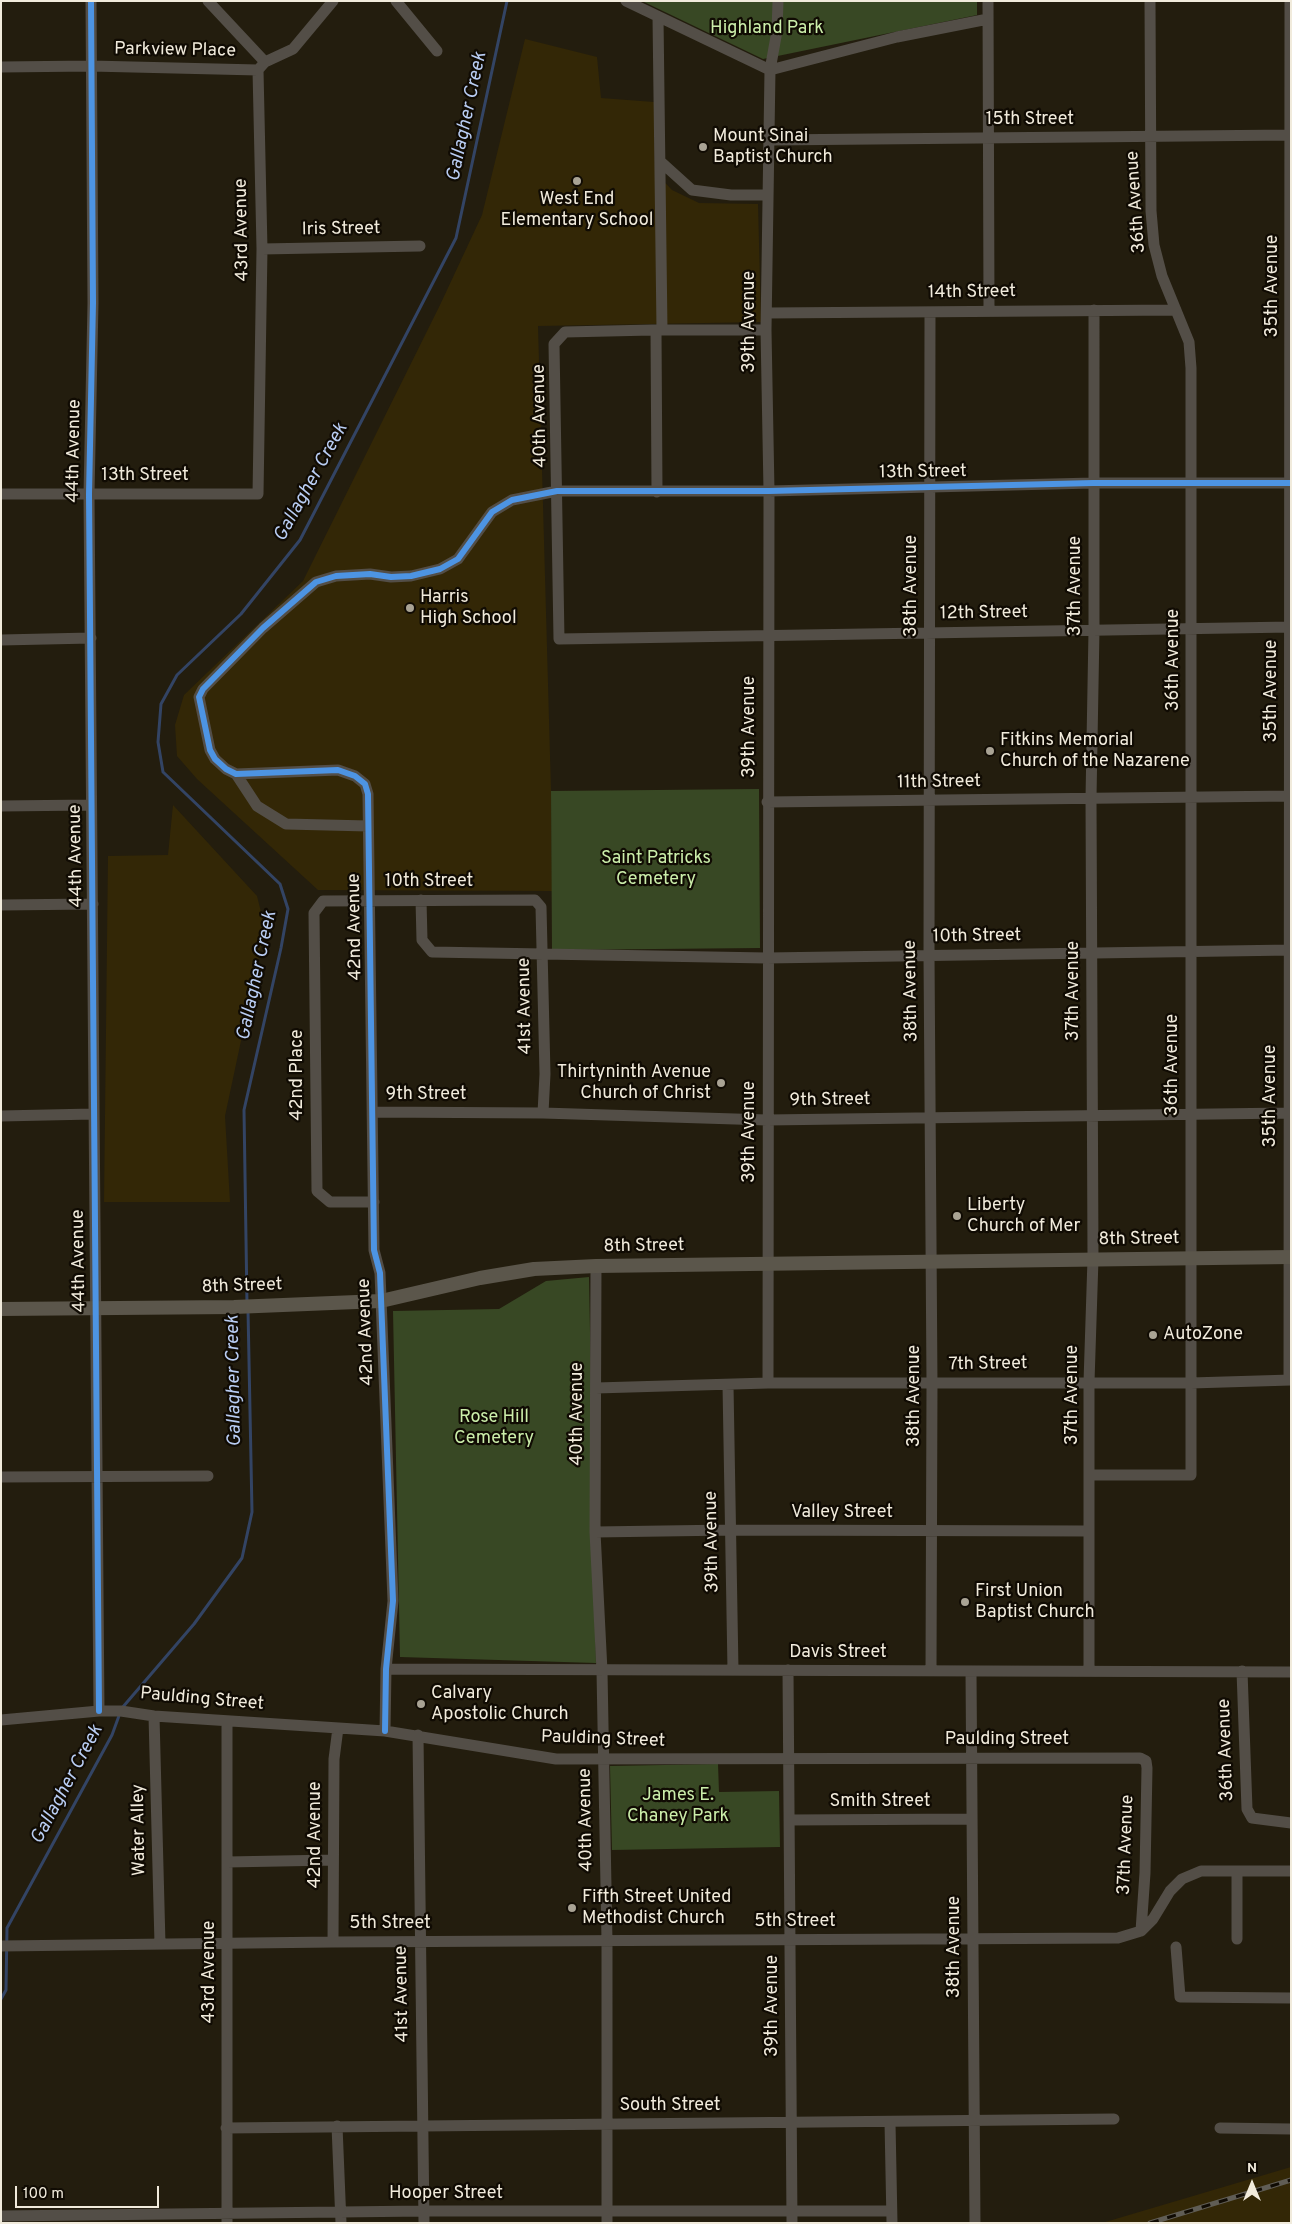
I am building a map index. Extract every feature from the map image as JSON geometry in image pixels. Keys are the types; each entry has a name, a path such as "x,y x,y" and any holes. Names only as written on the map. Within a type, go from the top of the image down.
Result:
{"main road":[{"name":"8th Street","path":"1,1309 234,1307 381,1301 480,1278 534,1269 596,1266 1289,1257"}],"street":[{"name":"44th Avenue","path":"91,1 93,303 89,494 91,805 97,1477 104,1711"},
{"path":"208,1 261,66 293,49 333,1"},
{"path":"396,1 437,52"},
{"path":"626,1 770,70 897,37 988,19"},
{"name":"39th Avenue","path":"768,1383 767,802 769,491 766,330 768,313 770,70 777,30 778,1"},
{"path":"988,1 990,310"},
{"name":"36th Avenue","path":"1090,1475 1191,1475 1190,952 1192,484 1189,342 1162,276 1154,245 1151,210 1150,1"},
{"name":"35th Avenue","path":"1290,1 1290,950 1288,1113 1290,1380"},
{"path":"657,492 661,162 658,17"},
{"name":"Parkview Place","path":"1,67 261,66"},
{"name":"43rd Avenue","path":"258,494 262,249 261,66"},
{"name":"15th Street","path":"770,140 1290,135"},
{"path":"661,162 692,190 731,195 768,195"},
{"name":"Iris Street","path":"262,249 420,246"},
{"name":"37th Avenue","path":"1089,1671 1089,1382 1093,1259 1090,798 1094,630 1094,310"},
{"name":"14th Street","path":"768,313 1176,310"},
{"name":"38th Avenue","path":"930,312 930,800 928,955 931,1117 931,1670"},
{"path":"659,330 766,330"},
{"name":"40th Avenue","path":"559,639 554,344 565,332 659,330"},
{"name":"13th Street","path":"557,491 769,491 1093,483 1290,483"},
{"path":"368,826 286,824 257,806 236,774 220,763 210,750 199,697 203,689 263,628 316,582 336,576 370,574 391,577 412,576 440,569 458,559 492,512 512,500 557,491"},
{"name":"13th Street","path":"1,494 258,494"},
{"name":"12th Street","path":"559,639 1290,627"},
{"path":"1,640 91,638"},
{"name":"42nd Avenue","path":"236,774 338,770 349,773 365,784 368,794 371,900 374,1250 380,1273 393,1601 386,1669 385,1731"},
{"name":"11th Street","path":"767,802 1290,796"},
{"path":"1,806 91,805"},
{"name":"10th Street","path":"422,900 422,940 432,952 767,958 1290,950"},
{"name":"10th Street","path":"323,901 535,900"},
{"name":"41st Avenue","path":"535,900 541,907 543,955 545,1074 543,1113"},
{"name":"42nd Place","path":"323,901 314,913 315,1117 318,1191 330,1202 374,1202"},
{"path":"1,906 93,904"},
{"name":"9th Street","path":"373,1112 543,1113 767,1120 1288,1113"},
{"path":"1,1116 94,1114"},
{"name":"40th Avenue","path":"596,1266 595,1532 602,1671 607,1941 607,2217"},
{"name":"7th Street","path":"596,1388 768,1383 1191,1383 1290,1380"},
{"name":"39th Avenue","path":"728,1384 733,1670"},
{"path":"1,1477 208,1476"},
{"name":"Valley Street","path":"595,1532 731,1530 1090,1531"},
{"name":"Davis Street","path":"386,1669 1291,1672"},
{"name":"39th Avenue","path":"788,1670 792,2217"},
{"name":"38th Avenue","path":"972,1671 975,2223"},
{"name":"36th Avenue","path":"1242,1671 1247,1809 1252,1818 1291,1823"},
{"name":"Paulding Street","path":"1,1720 104,1711 134,1713 154,1716 385,1731 556,1759 971,1757 1140,1758 1146,1761"},
{"name":"Water Alley","path":"154,1716 160,1944"},
{"name":"43rd Avenue","path":"227,1721 227,2218"},
{"name":"42nd Avenue","path":"332,1942 334,1759 338,1728"},
{"name":"41st Avenue","path":"418,1735 424,2217"},
{"name":"37th Avenue","path":"1141,1931 1145,1873 1146,1761"},
{"name":"Smith Street","path":"789,1820 972,1819"},
{"path":"227,1862 334,1860"},
{"path":"1141,1931 1153,1919 1170,1891 1182,1879 1201,1871 1291,1871"},
{"path":"1237,1871 1237,1939"},
{"name":"5th Street","path":"1,1946 420,1941 1118,1938 1141,1931"},
{"path":"1176,1947 1180,1998 1291,1998"},
{"name":"South Street","path":"226,2128 973,2122 1114,2119"},
{"path":"890,2122 891,2217"},
{"path":"337,2126 341,2218"},
{"path":"1220,2128 1291,2129"},
{"name":"Hooper Street","path":"1,2216 87,2219 891,2217"}],"shaded area":[{"name":"Harris High School","path":"525,39 597,57 601,98 654,102 655,172 672,190 699,203 758,204 761,322 538,326 552,891 318,890 197,779 177,756 175,725 184,695 303,581 440,305 482,215"},
{"path":"173,805 257,896 265,928 225,1116 230,1202 104,1202 108,856 168,855"},
{"path":"1291,2167 1291,2223 1102,2223"}],"green space":[{"name":"Highland Park","path":"642,1 977,1 977,15 763,59"},
{"name":"Saint Patricks Cemetery","path":"759,789 760,948 552,950 551,791"},
{"name":"Rose Hill Cemetery","path":"589,1277 596,1663 400,1657 393,1311 499,1309 546,1281"},
{"name":"James E. Chaney Park","path":"718,1764 719,1792 779,1791 780,1847 612,1850 610,1766"}],"waterway":[{"name":"Gallagher Creek","path":"247,1304 244,1110 281,948 288,909 280,884 163,772 158,742 161,704 177,675 241,614 300,540 456,238 507,1"},
{"name":"Gallagher Creek","path":"122,1708 194,1624 242,1558 252,1512 248,1310"},
{"name":"Gallagher Creek","path":"1,1999 6,1990 7,1928 112,1735 120,1713"}],"railway":[{"path":"1150,2223 1291,2180"}],"cycle path":[{"path":"91,1 93,303 89,494 99,1711"},
{"path":"385,1731 386,1669 393,1601 380,1273 374,1250 368,794 365,784 355,776 338,770 236,774 226,769 215,759 210,750 199,697 203,689 263,628 316,582 336,576 370,574 391,577 411,576 440,569 458,559 492,512 512,500 557,491 769,491 1093,483 1291,483"}],"place":[{"name":"Mount Sinai Baptist Church","path":"703,147"},
{"name":"West End Elementary School","path":"577,181"},
{"name":"Harris High School","path":"410,608"},
{"name":"Fitkins Memorial Church of the Nazarene","path":"990,751"},
{"name":"Thirtyninth Avenue Church of Christ","path":"721,1083"},
{"name":"Liberty Church of Mer","path":"957,1216"},
{"name":"AutoZone","path":"1153,1335"},
{"name":"First Union Baptist Church","path":"965,1602"},
{"name":"Calvary Apostolic Church","path":"421,1704"},
{"name":"Fifth Street United Methodist Church","path":"572,1908"}]}
